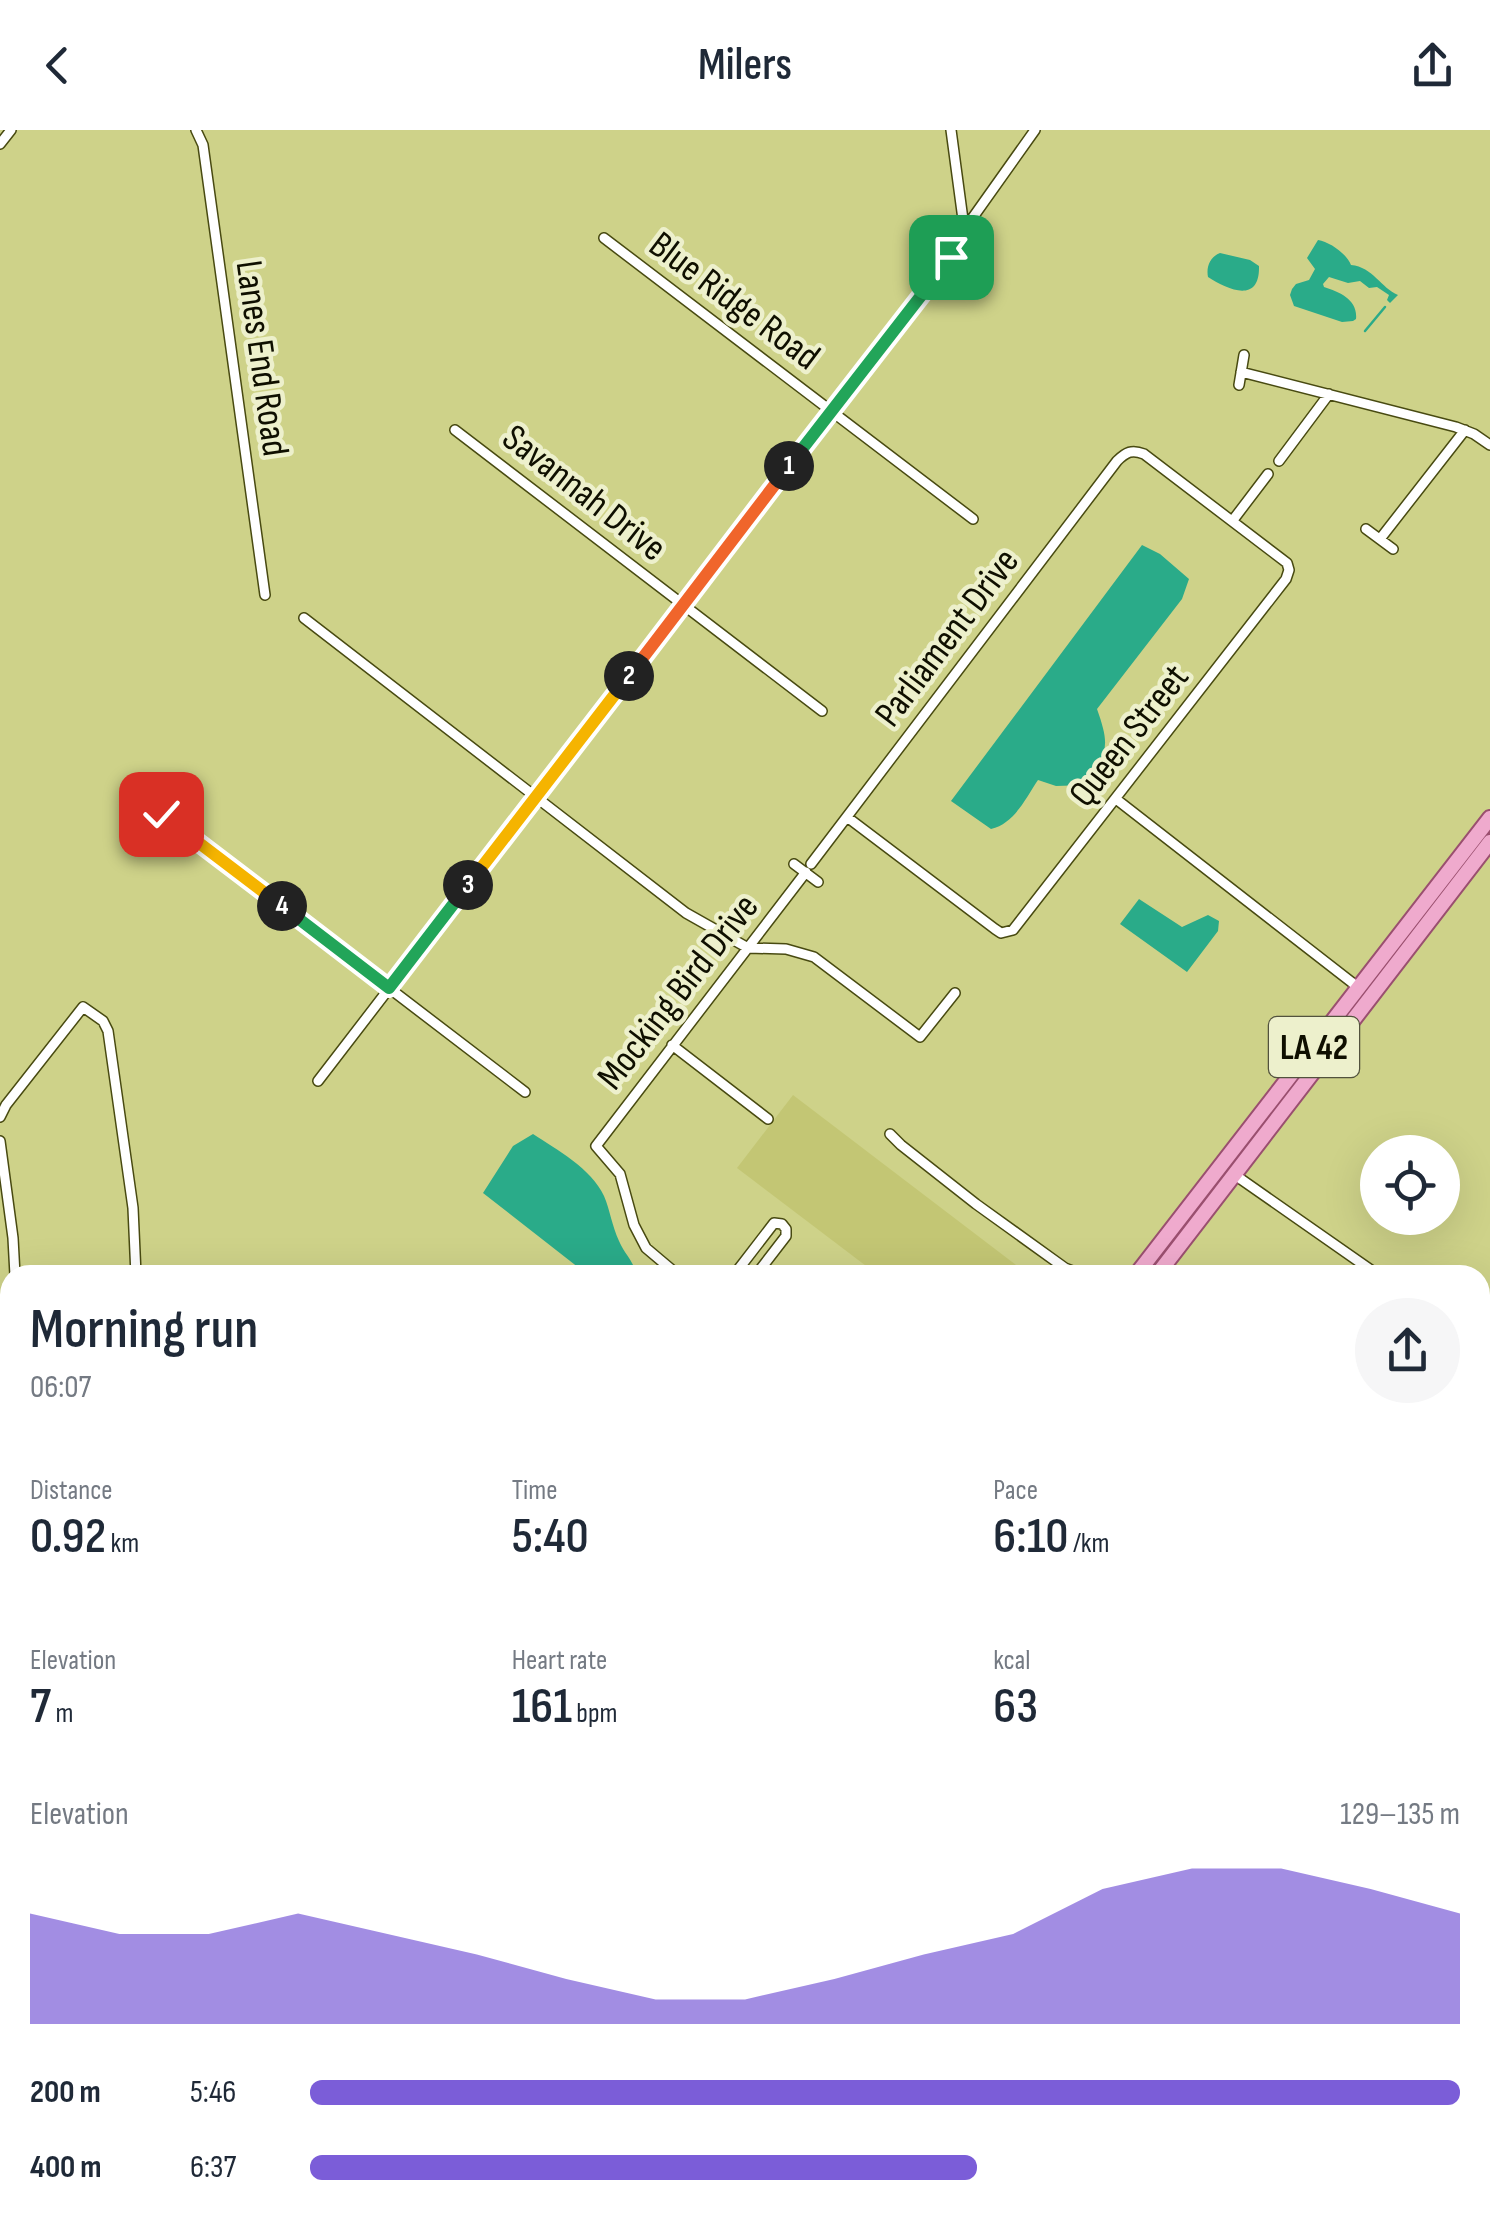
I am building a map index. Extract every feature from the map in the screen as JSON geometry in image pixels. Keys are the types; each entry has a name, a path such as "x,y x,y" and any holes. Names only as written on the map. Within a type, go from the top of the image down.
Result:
{"main road":[{"name":"LA 42","path":"1144,1265 1490,818"},
{"name":"LA 42","path":"1165,1265 1490,842"},
{"path":"1316,1069 1324,1049 1338,1031 1340,1012"},
{"path":"1235,1175 1233,1166 1254,1137 1257,1121"}],"street":[{"path":"0,144 11,130"},
{"name":"Lanes End Road","path":"196,130 203,145 265,595"},
{"path":"951,130 964,230"},
{"path":"318,1081 949,260 964,230 1035,130"},
{"name":"Blue Ridge Road","path":"604,238 973,520"},
{"path":"1239,385 1244,355"},
{"path":"1241,372 1465,430 1490,446"},
{"path":"1279,460 1329,394"},
{"name":"Savannah Drive","path":"455,430 822,710"},
{"path":"1380,539 1465,430"},
{"name":"Parliament Drive","path":"808,868 1117,461 1131,451 1144,454 1233,520"},
{"path":"1233,520 1268,474"},
{"name":"Queen Street","path":"847,817 995,929 1008,932 1018,926 1286,579 1289,570 1282,557 1233,520"},
{"path":"1366,529 1393,548"},
{"path":"304,618 686,913 748,948 786,949 814,957 920,1037 955,993"},
{"path":"1116,799 1359,988"},
{"path":"159,812 525,1092"},
{"path":"794,864 808,868 818,882"},
{"name":"Mocking Bird Drive","path":"666,1265 646,1248 634,1225 620,1174 596,1146 808,868"},
{"path":"0,1117 83,1006 103,1021 108,1031 133,1208 136,1265"},
{"path":"672,1045 768,1119"},
{"path":"890,1134 1061,1265"},
{"path":"0,1141 4,1208 13,1238 14,1265"},
{"path":"1235,1175 1364,1265"},
{"path":"742,1265 774,1223 782,1224 786,1236 764,1265"}],"shaded area":[{"path":"1318,240 1337,249 1351,265 1365,270 1398,295 1390,303 1389,295 1377,287 1329,277 1324,287 1351,302 1356,319 1342,322 1294,306 1292,289 1309,280 1315,269 1307,258"},
{"path":"1220,253 1259,266 1254,286 1241,291 1208,277 1210,263"},
{"path":"1142,545 1160,554 1189,579 1182,599 1097,709 1105,741 1099,764 1086,785 1056,786 1038,780 1013,816 991,829 951,801"},
{"path":"1139,899 1182,927 1208,915 1219,921 1218,931 1187,972 1120,924"},
{"path":"793,1095 1016,1265 865,1265 737,1168"},
{"path":"533,1134 591,1177 606,1201 619,1241 633,1265 575,1265 483,1193 513,1146"}],"waterway":[{"path":"1365,331 1385,307"}],"route":[{"path":"161,814 389,988 951,257"}]}
